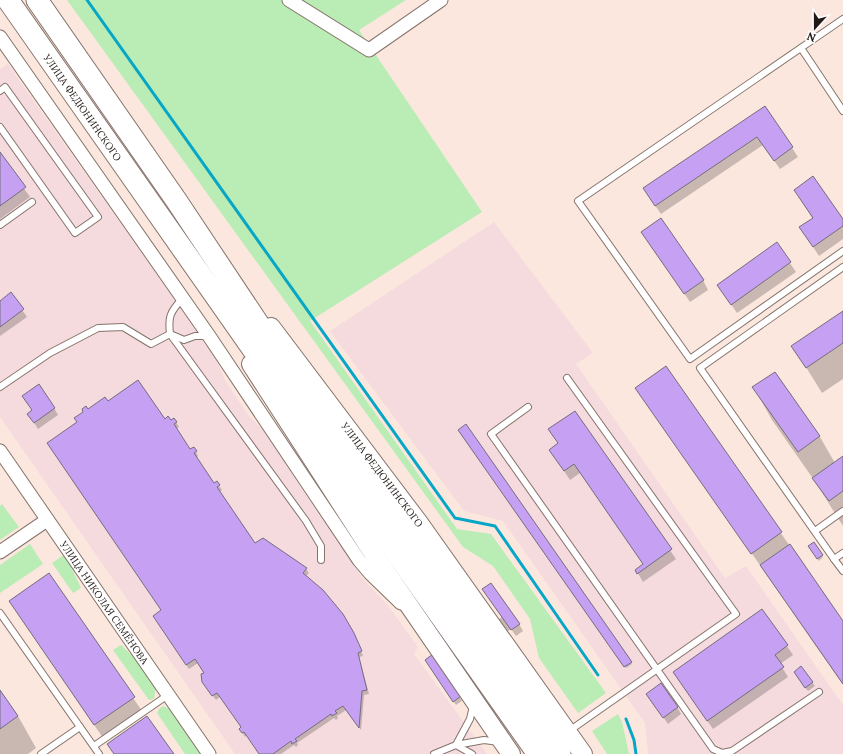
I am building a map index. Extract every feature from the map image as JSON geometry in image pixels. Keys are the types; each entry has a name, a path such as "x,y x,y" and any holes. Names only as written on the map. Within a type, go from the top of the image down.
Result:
{"highway":[{"name":"УЛИЦА ФЕДЮНИНСКОГО","path":"8,0 158,216 277,382 538,754"},
{"name":"УЛИЦА ФЕДЮНИНСКОГО","path":"37,0 176,200 291,373 560,754"}],"main road":[{"name":"УЛИЦА ФЕДЮНИНСКОГО","path":"176,200 414,517 583,754"},
{"name":"УЛИЦА ФЕДЮНИНСКОГО","path":"158,216 267,388 415,616 507,748"}],"street":[{"path":"289,0 370,50 441,0"},
{"path":"0,37 209,336 359,560 381,585 415,616"},
{"name":"УЛИЦА НИКОЛАЯ СЕМЁНОВА","path":"0,451 209,754"},
{"path":"0,552 47,520"}],"lane":[{"path":"843,19 578,201 690,359 843,251"},
{"path":"801,48 843,111"},
{"path":"0,91 6,87 98,217 75,233 0,127"},
{"path":"0,225 32,202"},
{"path":"843,267 700,368 843,571"},
{"path":"182,299 174,308 168,320 170,334 306,521 320,546 321,560"},
{"path":"0,387 50,354 98,328 123,327 151,344 170,334"},
{"path":"170,334 184,340 195,336 209,336"},
{"path":"567,378 736,614 568,732"},
{"path":"528,407 491,434 713,749 722,753 732,751 818,692"},
{"path":"815,531 843,512"},
{"path":"834,559 843,553"},
{"path":"0,613 99,754"},
{"path":"94,746 168,695"},
{"path":"456,745 470,720 474,700"},
{"path":"41,754 80,727"},
{"path":"434,754 456,745 484,740 507,748"},
{"path":"456,745 472,754"}],"shaded area":[{"path":"8,64 216,359 225,380 249,416 266,433 303,491 364,580 390,608 418,647 414,654 487,754 235,754 0,417 0,69"},
{"path":"494,222 593,353 576,364 725,578 746,566 843,705 843,754 648,754 645,723 503,521 464,511 330,331"}],"green space":[{"path":"67,0 406,0 359,30 482,212 310,321 457,529 491,534 606,693 578,713 539,658 530,619 493,566 463,547"},
{"path":"2,504 19,527 0,540 0,506"},
{"path":"30,544 43,564 0,593 0,565"},
{"path":"65,554 81,588 73,593 52,563"},
{"path":"121,645 144,667 156,687 154,699 149,700 113,650"},
{"path":"163,706 171,710 200,754 185,754 157,713"},
{"path":"618,714 622,722 629,754 607,754 592,731"}],"building":[{"path":"765,106 793,147 774,161 757,137 655,206 643,188"},
{"path":"0,152 26,187 0,206"},
{"path":"813,176 843,219 843,226 813,247 799,227 813,218 794,190"},
{"path":"661,218 704,280 684,294 641,232"},
{"path":"777,242 791,262 731,305 717,285"},
{"path":"11,292 24,309 0,327 0,301"},
{"path":"843,311 843,343 806,368 791,346"},
{"path":"666,366 782,532 751,554 635,388"},
{"path":"775,372 820,436 798,452 752,387"},
{"path":"138,380 165,419 168,416 171,420 174,418 177,422 174,424 190,449 194,447 197,451 194,453 214,483 217,481 220,485 217,487 255,543 263,538 307,568 303,573 323,590 343,614 362,651 358,653 367,690 362,691 359,728 343,706 335,711 337,713 332,716 331,714 295,739 297,741 292,744 291,741 273,754 259,754 244,732 242,733 239,729 241,727 217,693 212,696 202,682 201,674 204,673 195,659 186,665 153,616 161,610 47,443 77,422 74,418 83,412 82,409 86,406 88,409 105,397 108,401"},
{"path":"39,384 55,408 34,423 27,414 32,410 22,396"},
{"path":"575,411 672,549 637,574 635,570 643,564 574,464 564,471 549,450 558,443 548,429"},
{"path":"466,424 632,662 624,667 458,430"},
{"path":"843,456 843,491 829,501 812,478"},
{"path":"814,542 823,555 817,559 808,546"},
{"path":"790,544 843,621 843,684 760,565"},
{"path":"49,573 135,697 94,725 9,601"},
{"path":"491,583 520,624 511,630 482,589"},
{"path":"762,609 788,645 775,655 784,667 707,721 673,672"},
{"path":"433,654 461,696 453,702 425,660"},
{"path":"801,666 813,682 805,688 794,672"},
{"path":"661,683 678,707 663,718 646,694"},
{"path":"0,690 18,716 0,729"},
{"path":"147,716 174,754 114,754 107,744"}],"waterway":[{"path":"87,0 455,518 495,526 598,675"},
{"path":"626,719 634,740 636,754"}]}
